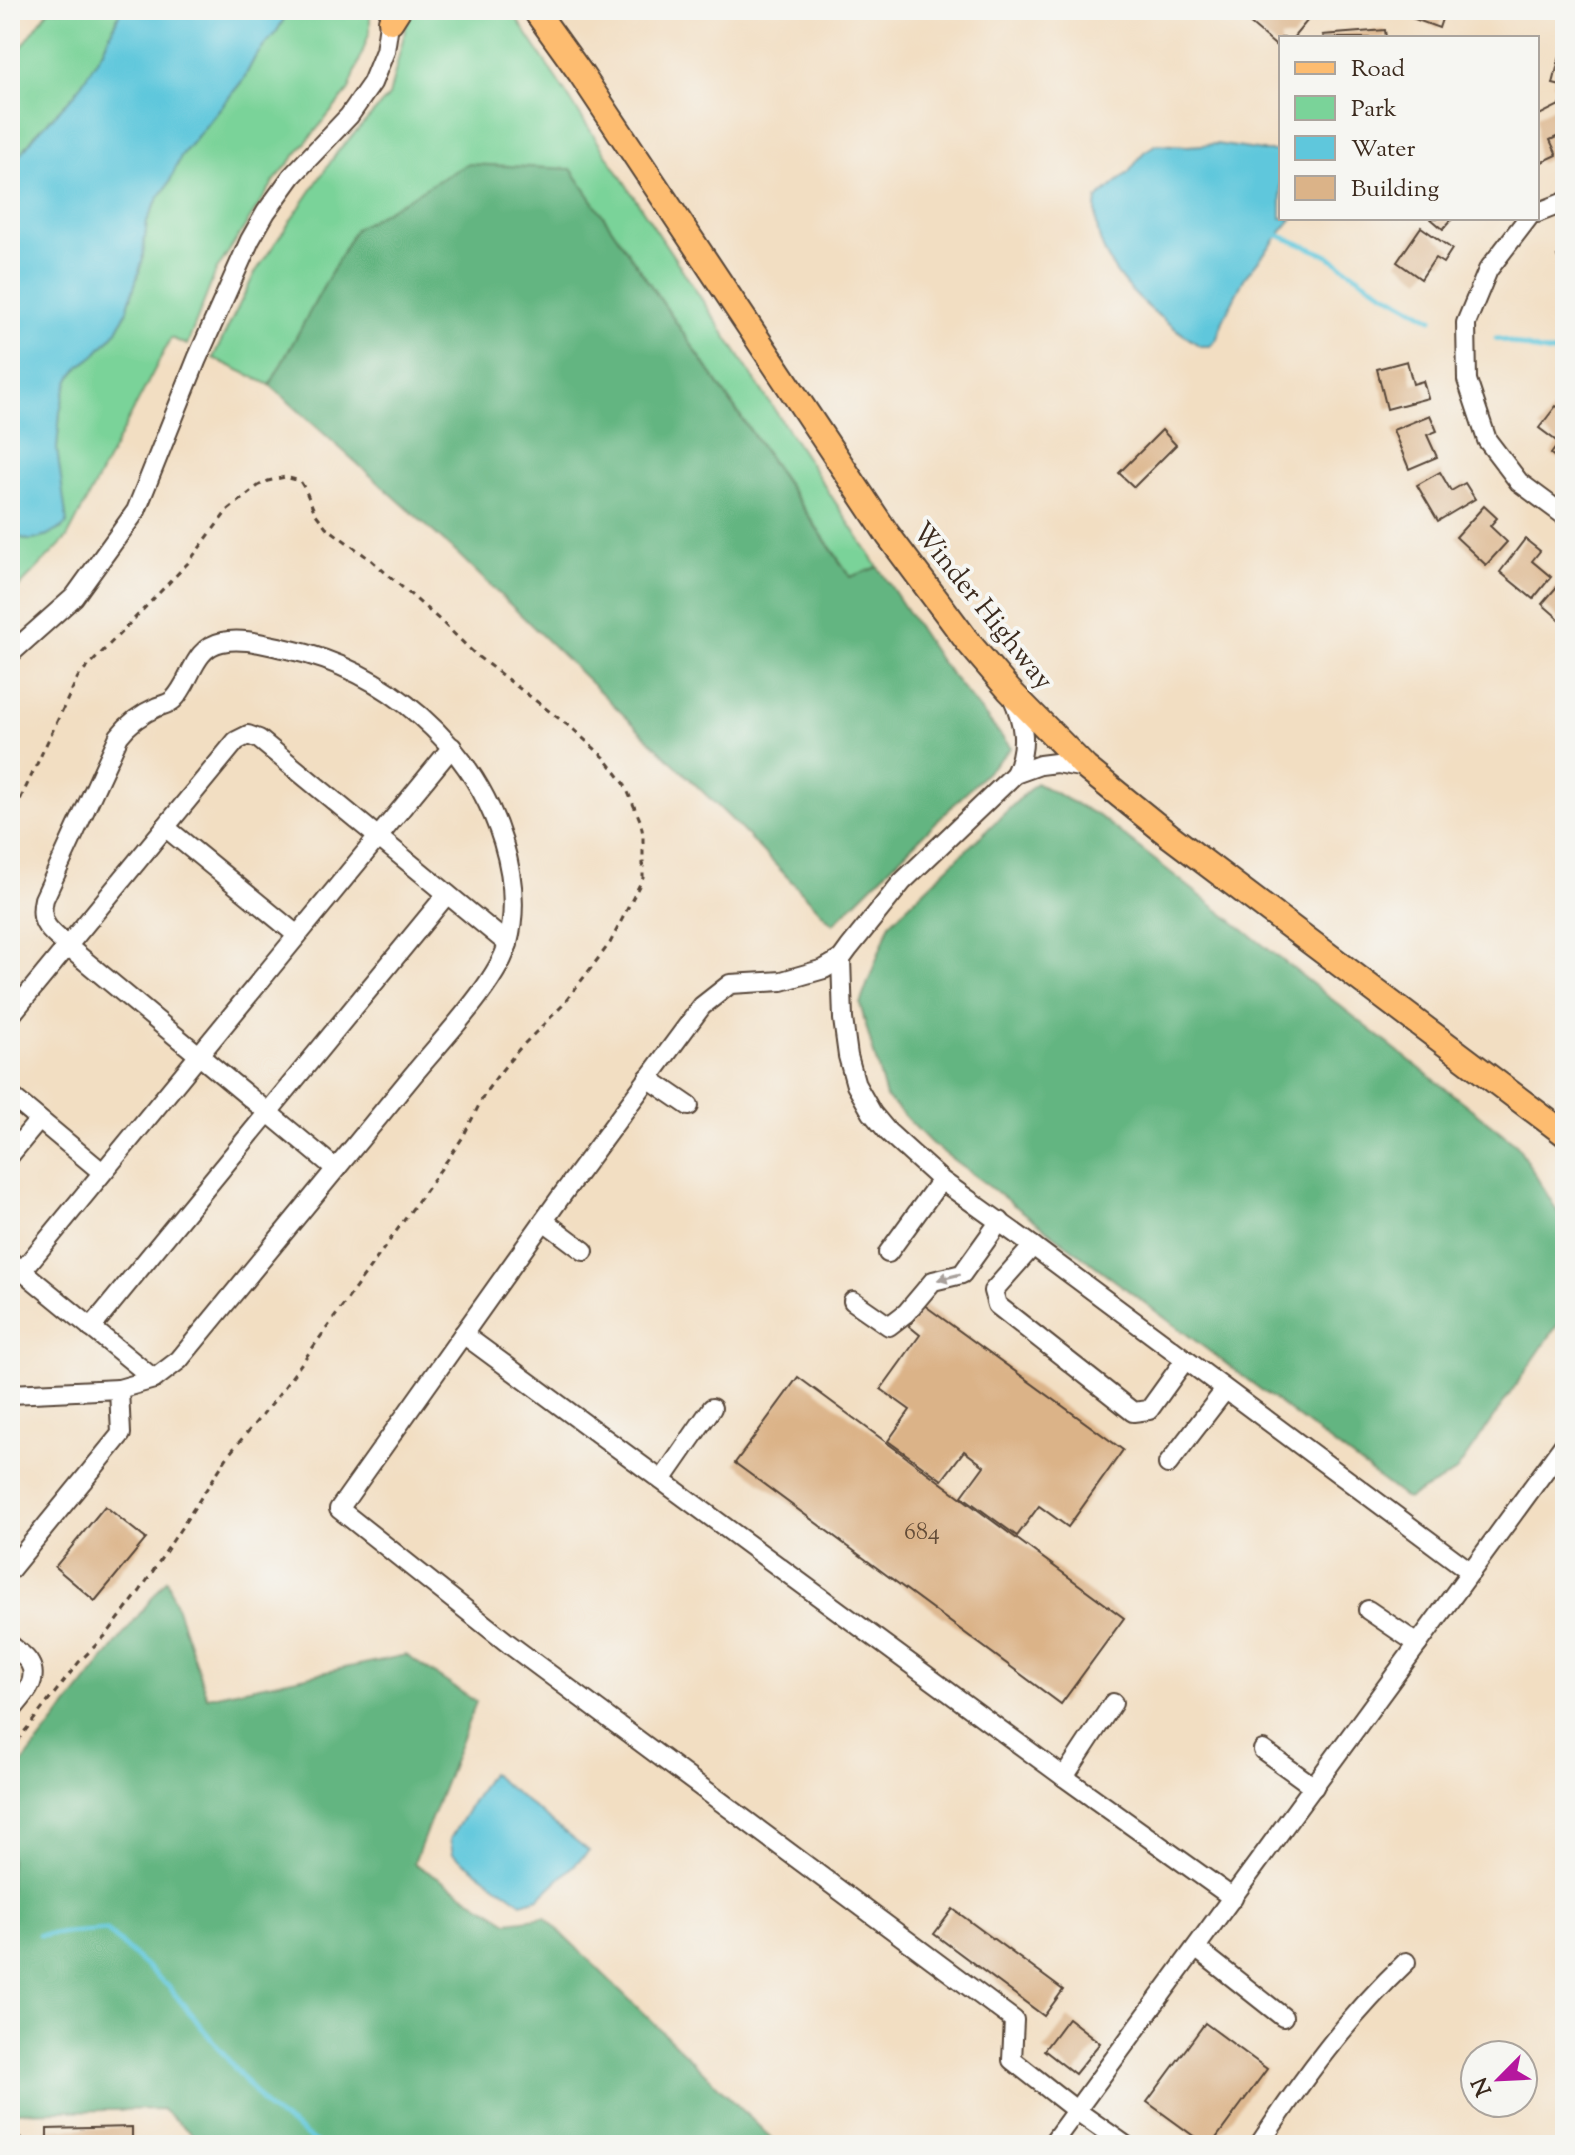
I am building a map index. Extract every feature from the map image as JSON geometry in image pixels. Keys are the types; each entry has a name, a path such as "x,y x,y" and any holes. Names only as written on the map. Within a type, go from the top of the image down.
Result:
{"main road":[{"name":"Winder Highway","path":"535,10 888,535 968,642 1009,690 1086,768 1170,836 1565,1134"}],"street":[{"path":"10,654 74,597 136,511 197,359 250,240 292,176 362,100 379,68 393,14"},
{"path":"1539,212 1565,202"},
{"path":"1526,220 1488,270 1466,323 1467,380 1487,440 1519,482 1565,516"},
{"path":"10,1394 119,1389 154,1379 179,1360 336,1169 483,990 508,944 514,895 508,861 485,797 452,747 393,694 345,667 268,645 236,640 219,642 204,651 193,663 180,691 171,702 141,715 128,724 119,736 44,899 41,912 44,926 336,1169"},
{"path":"1009,690 1020,713 1023,729 1022,757 1015,774"},
{"path":"10,1016 236,741 248,735 259,739 508,944"},
{"path":"154,1379 16,1266 102,1172 452,747"},
{"path":"1086,768 1070,764 1040,765 1015,774 902,882 841,959 824,969 782,981 730,984 702,1006 339,1509 521,1653 1014,2020 1012,2060 1125,2145"},
{"path":"165,827 297,935"},
{"path":"91,1328 447,894"},
{"path":"841,959 848,1056 856,1085 872,1113 888,1132 941,1180 1471,1572"},
{"path":"648,1078 689,1106"},
{"path":"10,1095 102,1172"},
{"path":"10,1155 39,1120"},
{"path":"888,1253 941,1180"},
{"path":"544,1221 584,1251"},
{"path":"853,1301 889,1326 906,1313 933,1281 962,1274 1000,1221"},
{"path":"1033,1246 993,1291 997,1305 1133,1412 1149,1410 1185,1360"},
{"path":"463,1334 1233,1898"},
{"path":"10,1570 121,1434 119,1389"},
{"path":"1168,1464 1225,1390"},
{"path":"662,1480 712,1408"},
{"path":"1051,2145 1565,1443"},
{"path":"1368,1610 1418,1644"},
{"path":"10,1645 30,1663 33,1677 29,1689 10,1712"},
{"path":"1064,1777 1113,1703"},
{"path":"1263,1750 1314,1787"},
{"path":"1197,1949 1283,2017"},
{"path":"1259,2145 1335,2036 1406,1962"}],"path":[{"path":"10,821 78,677 188,563 227,511 258,486 285,477 303,484 315,513 335,535 371,560 477,656 574,730 604,757 631,796 640,820 644,849 643,878 610,943 562,1006 498,1075 448,1159 278,1396 230,1453 140,1591 107,1634 86,1653 10,1750"}],"green space":[{"path":"49,10 121,10 102,52 74,96 37,133 10,168 10,63"},
{"path":"289,10 370,10 370,31 349,90 275,180 216,271 187,345 171,338 67,538 10,596 10,531 30,539 62,528 57,449 60,412 70,378 116,332 126,313 142,262 147,221 181,156 243,80 255,57 277,31"},
{"path":"413,10 511,10 878,567 851,577 571,169 355,229 270,385 213,358 255,273 338,151 389,96 409,15"},
{"path":"467,164 571,169 850,577 878,567 940,661 1011,748 833,924 731,819 458,554 270,385 355,229"},
{"path":"1036,783 1099,816 1517,1145 1565,1224 1565,1314 1455,1473 1407,1499 931,1143 886,1097 860,1004 890,923"},
{"path":"167,1579 207,1697 406,1655 476,1702 414,1863 508,1922 545,1917 778,2145 205,2145 162,2109 10,2112 10,1779"}],"water":[{"path":"121,10 289,10 277,31 255,57 243,80 181,156 168,185 157,200 147,221 142,262 126,313 116,332 70,378 64,393 57,449 67,523 43,537 26,540 10,531 10,168 37,133 74,95 102,52"},
{"path":"1157,144 1216,144 1279,151 1279,220 1291,220 1245,277 1217,338 1210,346 1200,346 1143,303 1112,266 1102,246 1097,223 1097,199 1129,172 1144,152"},
{"path":"490,1773 589,1851 539,1898 522,1903 453,1854 450,1839"}],"building":[{"path":"1234,10 1308,10 1313,14 1295,36 1279,36 1279,48"},
{"path":"1399,10 1445,10 1439,28 1398,13"},
{"path":"1385,30 1386,36 1323,36"},
{"path":"1565,44 1565,87 1553,84"},
{"path":"1559,105 1565,118 1565,133 1550,140 1557,155 1540,163 1539,161 1539,115"},
{"path":"1432,220 1451,220 1443,229"},
{"path":"1421,227 1452,249 1443,263 1435,258 1421,279 1397,262"},
{"path":"1565,254 1565,277 1564,277 1557,256"},
{"path":"1407,361 1413,384 1423,381 1428,398 1387,409 1377,369"},
{"path":"1556,406 1565,412 1565,465 1551,454 1559,443 1539,428"},
{"path":"1430,415 1437,431 1427,435 1437,457 1409,469 1393,430"},
{"path":"1162,430 1176,445 1134,487 1119,473"},
{"path":"1440,472 1451,491 1465,483 1475,499 1438,521 1417,485"},
{"path":"1484,506 1497,518 1490,526 1507,542 1486,565 1456,537"},
{"path":"1525,539 1540,551 1532,561 1551,577 1533,599 1500,572"},
{"path":"1560,583 1565,588 1565,624 1542,604"},
{"path":"924,1305 1123,1450 1068,1527 1039,1506 1017,1536 962,1496 984,1466 964,1451 942,1480 888,1441 910,1410 881,1389 920,1335 909,1326"},
{"path":"798,1377 1124,1618 1061,1704 735,1463"},
{"path":"105,1506 146,1539 95,1601 55,1567"},
{"path":"953,1909 1063,1990 1044,2016 934,1934"},
{"path":"1068,2018 1100,2043 1075,2074 1044,2050"},
{"path":"1205,2023 1267,2069 1211,2145 1206,2145 1147,2102"},
{"path":"132,2127 132,2145 47,2145 47,2129"},
{"path":"10,2129 30,2145 10,2145"}],"waterway":[{"path":"1278,235 1327,255 1371,285 1432,319"},
{"path":"1496,338 1565,355"},
{"path":"39,1935 106,1930 169,1987 268,2109 320,2145"}]}
